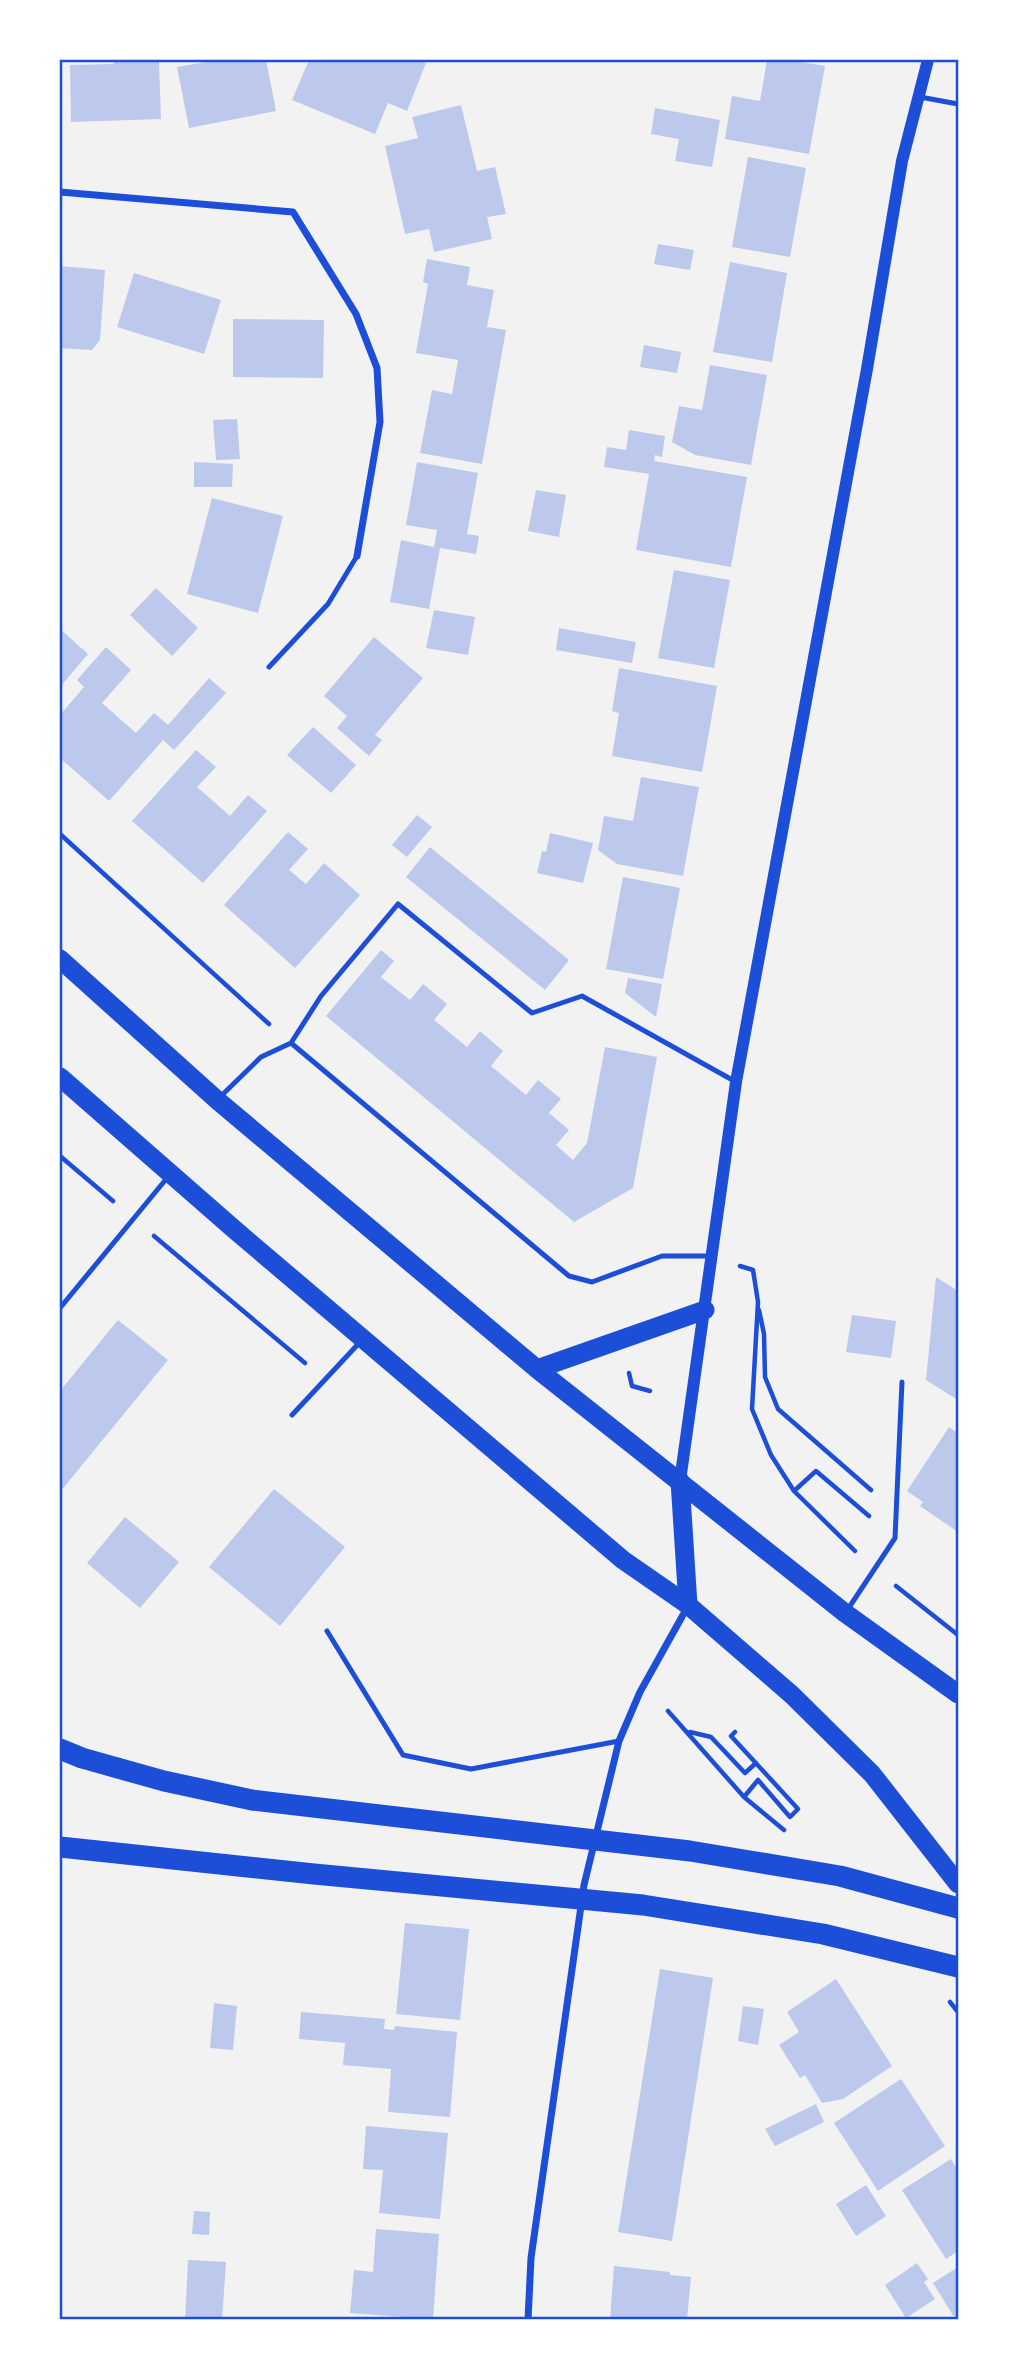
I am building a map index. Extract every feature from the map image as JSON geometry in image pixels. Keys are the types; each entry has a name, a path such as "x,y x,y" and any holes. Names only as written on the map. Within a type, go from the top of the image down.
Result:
{"highway":[{"path":"60,959 217,1100 537,1369 845,1613 958,1694"},
{"path":"60,1077 623,1560 688,1605 792,1695 872,1774 958,1884"},
{"path":"537,1369 705,1310"},
{"path":"680,1481 688,1605"},
{"path":"60,1749 82,1758 164,1781 252,1800 690,1851 840,1876 958,1908"},
{"path":"60,1847 643,1905 823,1934 958,1967"}],"street":[{"path":"680,1481 736,1082 867,369 902,160 928,60"},
{"path":"60,192 293,212 356,314 377,368 380,422 357,556"},
{"path":"528,2319 531,2258 584,1885 619,1741 640,1692 688,1605"}],"lane":[{"path":"917,97 958,104"},
{"path":"269,667 328,604 357,556"},
{"path":"217,1100 261,1057 291,1044 320,996 398,904 532,1013 583,996 736,1082"},
{"path":"291,1044 569,1276 592,1282 663,1256 713,1256"},
{"path":"60,1308 170,1173"},
{"path":"292,1415 363,1339"},
{"path":"845,1613 895,1538 902,1382"},
{"path":"327,1631 403,1755 471,1769 619,1741"}],"path":[{"path":"60,834 291,1044"},
{"path":"60,1156 324,1380"},
{"path":"713,1256 753,1270 764,1334 765,1377 778,1409 874,1493"},
{"path":"758,1302 752,1409 771,1455 794,1491 829,1528 875,1569 958,1635"},
{"path":"627,1366 632,1387 650,1391"},
{"path":"745,1409 752,1409"},
{"path":"794,1491 816,1471 869,1516"},
{"path":"865,1525 872,1504"},
{"path":"668,1711 744,1797 758,1780 790,1817 797,1810 731,1736 735,1732"},
{"path":"688,1731 711,1737 745,1773 756,1763"}],"building":[{"path":"114,60 159,62 161,119 71,122 70,65 114,64"},
{"path":"218,60 266,60 276,111 189,128 177,67"},
{"path":"309,60 418,60 426,63 407,111 388,103 375,134 292,100"},
{"path":"767,60 788,60 825,66 809,154 725,139 732,96 760,101"},
{"path":"461,105 477,171 495,167 506,214 487,217 492,239 434,252 429,229 405,234 385,146 418,138 412,117"},
{"path":"655,108 720,120 712,167 675,161 679,139 651,134"},
{"path":"748,157 806,168 790,257 732,247"},
{"path":"658,244 694,250 690,270 654,264"},
{"path":"427,259 470,267 467,285 494,290 487,327 506,330 482,464 420,453 432,390 452,394 458,360 416,353 428,284 423,282"},
{"path":"730,262 787,273 772,362 713,352"},
{"path":"60,266 105,270 100,340 92,350 60,348"},
{"path":"134,273 221,300 204,354 117,327"},
{"path":"233,319 324,320 323,378 233,377"},
{"path":"644,345 681,352 677,373 640,367"},
{"path":"710,365 767,375 751,465 695,455 672,442 679,406 702,410"},
{"path":"237,419 240,459 216,460 213,420"},
{"path":"629,430 665,436 662,457 655,455 654,461 747,477 731,567 636,550 649,474 604,467 607,447 626,450"},
{"path":"194,462 233,464 232,487 194,487"},
{"path":"417,462 478,473 467,534 479,536 476,554 440,548 429,609 390,602 401,540 434,547 437,530 406,525"},
{"path":"536,490 566,495 559,537 528,531"},
{"path":"212,498 283,516 258,613 187,594"},
{"path":"674,570 730,580 714,668 658,658"},
{"path":"156,588 198,628 172,656 130,615"},
{"path":"434,610 475,617 468,655 426,648"},
{"path":"559,628 636,642 632,663 556,650"},
{"path":"60,629 88,654 60,687"},
{"path":"374,637 423,678 375,735 382,740 369,756 337,728 347,716 324,696"},
{"path":"106,647 131,670 102,703 136,733 154,713 168,725 209,678 226,693 174,750 163,740 109,801 60,758 60,715 84,687 77,680"},
{"path":"619,668 717,686 702,772 612,756 619,713 612,711"},
{"path":"313,727 356,765 331,793 287,755"},
{"path":"196,750 216,767 197,787 230,816 248,795 267,811 203,883 132,821"},
{"path":"641,777 699,787 683,876 617,864 598,850 604,816 633,821"},
{"path":"417,815 432,827 407,857 392,845"},
{"path":"288,832 308,849 289,870 306,884 324,863 360,895 295,968 224,905"},
{"path":"550,833 593,843 583,883 537,873"},
{"path":"430,847 569,960 545,990 406,877"},
{"path":"623,877 680,888 663,979 606,969"},
{"path":"381,950 394,961 381,977 410,1000 423,984 447,1004 434,1020 467,1047 480,1031 503,1051 491,1066 526,1095 538,1080 561,1099 549,1113 569,1130 556,1145 573,1160 587,1143 605,1047 657,1057 633,1188 574,1222 326,1016"},
{"path":"628,978 662,984 656,1017 625,993"},
{"path":"936,1277 958,1291 958,1400 926,1380"},
{"path":"852,1315 896,1321 891,1358 846,1352"},
{"path":"118,1320 168,1360 60,1492 60,1391"},
{"path":"949,1427 958,1433 958,1532 920,1506 923,1502 907,1491"},
{"path":"274,1489 345,1547 280,1626 209,1567"},
{"path":"125,1517 179,1562 140,1608 87,1563"},
{"path":"405,1923 469,1929 460,2020 396,2014"},
{"path":"660,1969 713,1978 672,2241 618,2232"},
{"path":"836,1979 892,2066 843,2099 822,2103 805,2075 800,2078 779,2045 799,2032 787,2012"},
{"path":"214,2003 237,2006 233,2050 210,2048"},
{"path":"743,2006 764,2009 758,2045 738,2041"},
{"path":"301,2012 385,2019 384,2029 394,2030 395,2026 457,2032 450,2117 388,2112 391,2069 343,2065 345,2043 299,2039"},
{"path":"901,2079 945,2146 878,2191 834,2123"},
{"path":"816,2104 824,2122 775,2146 765,2129"},
{"path":"366,2126 448,2133 440,2219 379,2213 383,2170 363,2169"},
{"path":"951,2159 958,2170 958,2251 946,2259 902,2190"},
{"path":"866,2185 886,2216 856,2236 836,2204"},
{"path":"194,2211 210,2212 209,2235 192,2234"},
{"path":"376,2229 439,2234 433,2319 350,2313 354,2270 373,2272"},
{"path":"188,2260 226,2262 222,2320 185,2320"},
{"path":"917,2263 928,2279 924,2282 935,2299 906,2318 885,2285"},
{"path":"614,2266 691,2277 687,2320 610,2320"},
{"path":"958,2267 958,2314 954,2317 933,2283"}]}
